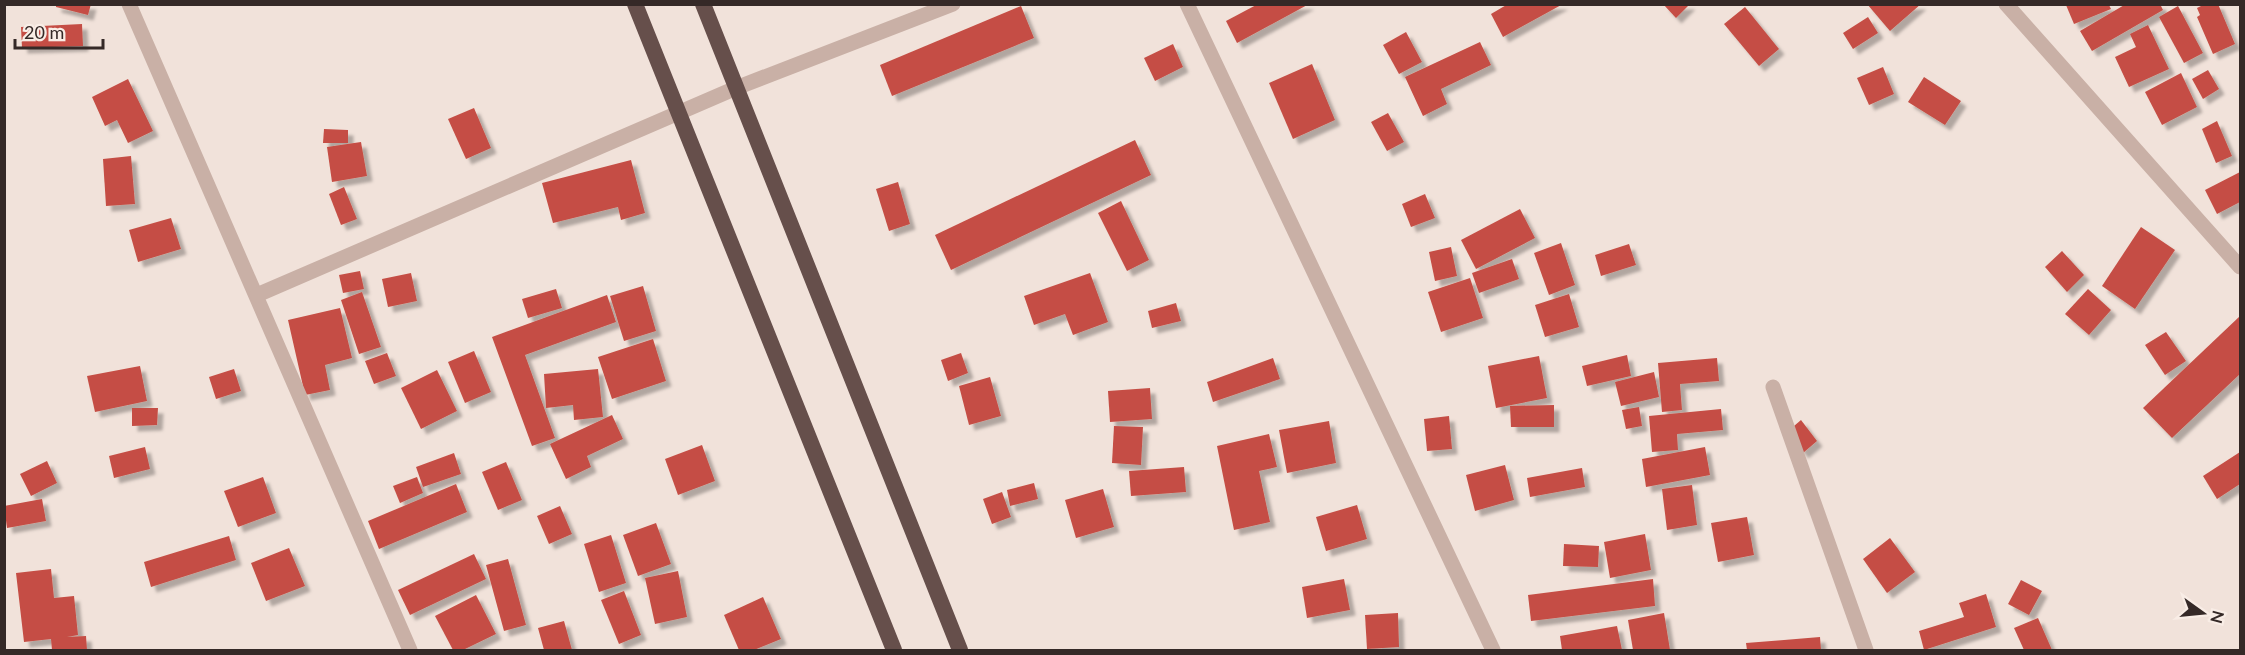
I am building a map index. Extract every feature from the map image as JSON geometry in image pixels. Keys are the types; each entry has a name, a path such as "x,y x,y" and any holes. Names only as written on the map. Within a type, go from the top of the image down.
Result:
{"highway":[{"path":"635,4 894,651"},
{"path":"702,4 960,651"}],"street":[{"path":"129,4 410,651"},
{"path":"256,295 678,112 953,4"},
{"path":"1187,4 1493,651"},
{"path":"2006,4 2241,267"},
{"path":"1773,387 1866,651"}],"building":[{"path":"56,4 91,4 88,15 56,7"},
{"path":"1258,4 1309,4 1237,43 1226,21"},
{"path":"1508,4 1563,4 1503,37 1491,14"},
{"path":"1663,4 1690,4 1676,18"},
{"path":"1867,4 1921,4 1890,31"},
{"path":"2126,4 2160,4 2163,10 2092,51 2080,31"},
{"path":"2205,4 2218,4 2235,44 2213,54 2197,17 2200,15 2197,8"},
{"path":"2066,5 2109,5 2111,9 2074,24"},
{"path":"1021,6 1034,38 892,96 880,65"},
{"path":"2178,6 2203,53 2184,63 2159,17"},
{"path":"1745,7 1779,49 1759,66 1724,24"},
{"path":"1868,17 1878,33 1853,49 1843,33"},
{"path":"82,24 83,46 22,48 21,27"},
{"path":"2148,25 2169,69 2129,87 2115,57 2136,47 2130,34"},
{"path":"1406,32 1422,62 1399,74 1383,45"},
{"path":"1480,42 1491,65 1441,89 1447,104 1423,116 1405,77"},
{"path":"1173,44 1183,67 1155,81 1144,58"},
{"path":"1312,64 1335,120 1293,139 1269,83"},
{"path":"1883,67 1894,94 1869,105 1857,78"},
{"path":"2208,70 2219,89 2203,99 2192,79"},
{"path":"2181,73 2197,107 2162,125 2145,92"},
{"path":"1924,77 1961,101 1945,125 1908,102"},
{"path":"128,79 153,131 128,143 117,120 105,126 92,97"},
{"path":"474,108 491,148 466,159 448,119"},
{"path":"1388,113 1404,142 1387,151 1371,122"},
{"path":"2217,121 2232,156 2216,163 2202,129"},
{"path":"324,129 348,130 348,143 323,143"},
{"path":"1135,140 1151,175 951,270 935,235"},
{"path":"361,142 367,176 332,182 327,147"},
{"path":"131,156 135,204 106,206 103,159"},
{"path":"631,160 645,213 621,220 618,207 553,223 542,183"},
{"path":"2240,172 2240,202 2217,214 2205,190"},
{"path":"898,182 910,224 889,231 876,189"},
{"path":"344,187 357,219 341,225 329,194"},
{"path":"1425,194 1435,218 1411,227 1402,204"},
{"path":"1121,201 1149,260 1127,271 1098,213"},
{"path":"1520,209 1535,238 1476,269 1461,240"},
{"path":"171,218 181,249 138,262 129,230"},
{"path":"2141,227 2175,250 2135,309 2102,286"},
{"path":"1561,243 1575,285 1549,295 1534,253"},
{"path":"1629,244 1636,265 1601,276 1595,255"},
{"path":"1451,247 1457,276 1435,281 1429,252"},
{"path":"2062,251 2084,275 2067,292 2045,267"},
{"path":"1512,259 1519,279 1479,293 1472,273"},
{"path":"360,271 364,289 343,293 339,275"},
{"path":"411,273 417,301 388,307 382,279"},
{"path":"1090,273 1108,322 1073,335 1065,314 1034,325 1024,296"},
{"path":"1470,278 1483,318 1441,332 1428,292"},
{"path":"643,286 656,331 624,341 610,296"},
{"path":"556,289 562,308 528,318 522,299"},
{"path":"2088,289 2111,310 2089,335 2065,314"},
{"path":"362,292 381,347 359,354 341,300"},
{"path":"1569,294 1579,327 1545,337 1535,305"},
{"path":"607,295 616,322 525,355 555,438 532,446 492,337"},
{"path":"1176,303 1181,321 1152,328 1148,311"},
{"path":"340,308 352,358 325,365 330,390 305,395 288,320"},
{"path":"2240,316 2240,374 2172,438 2143,408"},
{"path":"2166,332 2186,361 2165,375 2145,345"},
{"path":"653,339 666,381 612,399 598,357"},
{"path":"474,351 491,392 465,403 448,362"},
{"path":"387,353 396,376 374,384 365,361"},
{"path":"961,353 968,373 948,381 941,360"},
{"path":"1627,355 1631,376 1587,386 1582,366"},
{"path":"1539,356 1547,398 1496,408 1488,366"},
{"path":"1273,358 1280,379 1213,402 1207,382"},
{"path":"1717,358 1719,381 1680,384 1682,410 1662,412 1658,363"},
{"path":"140,366 147,401 95,412 87,376"},
{"path":"234,369 241,391 216,399 209,377"},
{"path":"598,369 603,417 574,420 573,405 546,408 544,374"},
{"path":"437,370 457,411 421,429 401,388"},
{"path":"1654,372 1659,397 1621,406 1615,382"},
{"path":"990,377 1001,416 969,425 959,386"},
{"path":"1150,388 1152,419 1110,422 1108,391"},
{"path":"1554,405 1554,427 1511,427 1510,406"},
{"path":"1639,407 1642,426 1626,429 1622,410"},
{"path":"132,408 158,408 157,425 132,426"},
{"path":"1721,409 1723,430 1677,434 1678,450 1652,452 1649,416"},
{"path":"612,415 623,439 587,456 591,467 566,479 550,444"},
{"path":"1449,416 1452,449 1427,451 1424,419"},
{"path":"1801,420 1817,441 1803,453 1787,432"},
{"path":"1329,421 1336,463 1287,473 1279,430"},
{"path":"1114,426 1143,427 1141,465 1112,463"},
{"path":"1269,434 1277,467 1259,471 1270,522 1234,530 1217,446"},
{"path":"702,445 715,481 678,495 665,459"},
{"path":"145,447 150,469 114,478 109,456"},
{"path":"1705,447 1710,475 1646,487 1642,459"},
{"path":"2240,452 2240,484 2217,499 2203,476"},
{"path":"454,453 461,474 423,487 416,467"},
{"path":"47,461 57,483 31,496 20,474"},
{"path":"506,462 522,500 498,510 482,472"},
{"path":"1505,465 1514,500 1475,511 1466,475"},
{"path":"1184,467 1186,492 1131,496 1129,471"},
{"path":"1582,468 1585,487 1530,497 1527,478"},
{"path":"263,477 276,513 238,527 224,491"},
{"path":"417,477 423,493 400,503 393,486"},
{"path":"1034,483 1038,499 1010,506 1007,490"},
{"path":"456,484 467,512 379,549 368,521"},
{"path":"1692,485 1697,525 1667,530 1662,489"},
{"path":"1103,489 1114,527 1076,538 1065,500"},
{"path":"1002,492 1011,517 992,524 983,499"},
{"path":"42,499 46,521 7,528 4,506"},
{"path":"1357,505 1367,539 1326,551 1316,517"},
{"path":"560,506 572,534 549,544 537,516"},
{"path":"1747,517 1754,555 1718,562 1711,523"},
{"path":"656,523 671,564 638,576 623,535"},
{"path":"1645,534 1651,570 1610,578 1604,542"},
{"path":"611,535 626,583 599,592 584,544"},
{"path":"229,536 236,560 151,587 144,562"},
{"path":"1890,538 1915,572 1887,593 1863,559"},
{"path":"1564,544 1599,546 1598,567 1563,566"},
{"path":"289,548 305,586 266,601 251,563"},
{"path":"474,554 486,579 410,615 398,590"},
{"path":"508,559 526,625 504,631 486,565"},
{"path":"51,569 54,598 74,596 78,635 67,637 86,636 87,650 52,650 51,639 24,642 16,573"},
{"path":"678,571 687,617 655,624 645,578"},
{"path":"1344,579 1350,610 1307,618 1302,587"},
{"path":"1653,579 1655,606 1531,621 1528,595"},
{"path":"2021,580 2042,591 2029,615 2008,604"},
{"path":"624,591 641,635 619,644 601,600"},
{"path":"1986,594 1996,627 1924,650 1919,631 1964,617 1959,603"},
{"path":"476,595 496,634 463,650 453,650 435,616"},
{"path":"763,597 781,639 754,650 739,650 724,615"},
{"path":"1398,613 1399,647 1367,649 1365,615"},
{"path":"1664,613 1670,650 1633,650 1628,620"},
{"path":"2038,618 2052,650 2024,650 2014,628"},
{"path":"564,621 572,650 544,650 538,628"},
{"path":"1617,626 1622,650 1562,650 1560,636"},
{"path":"1820,637 1821,650 1747,650 1746,643"}]}
